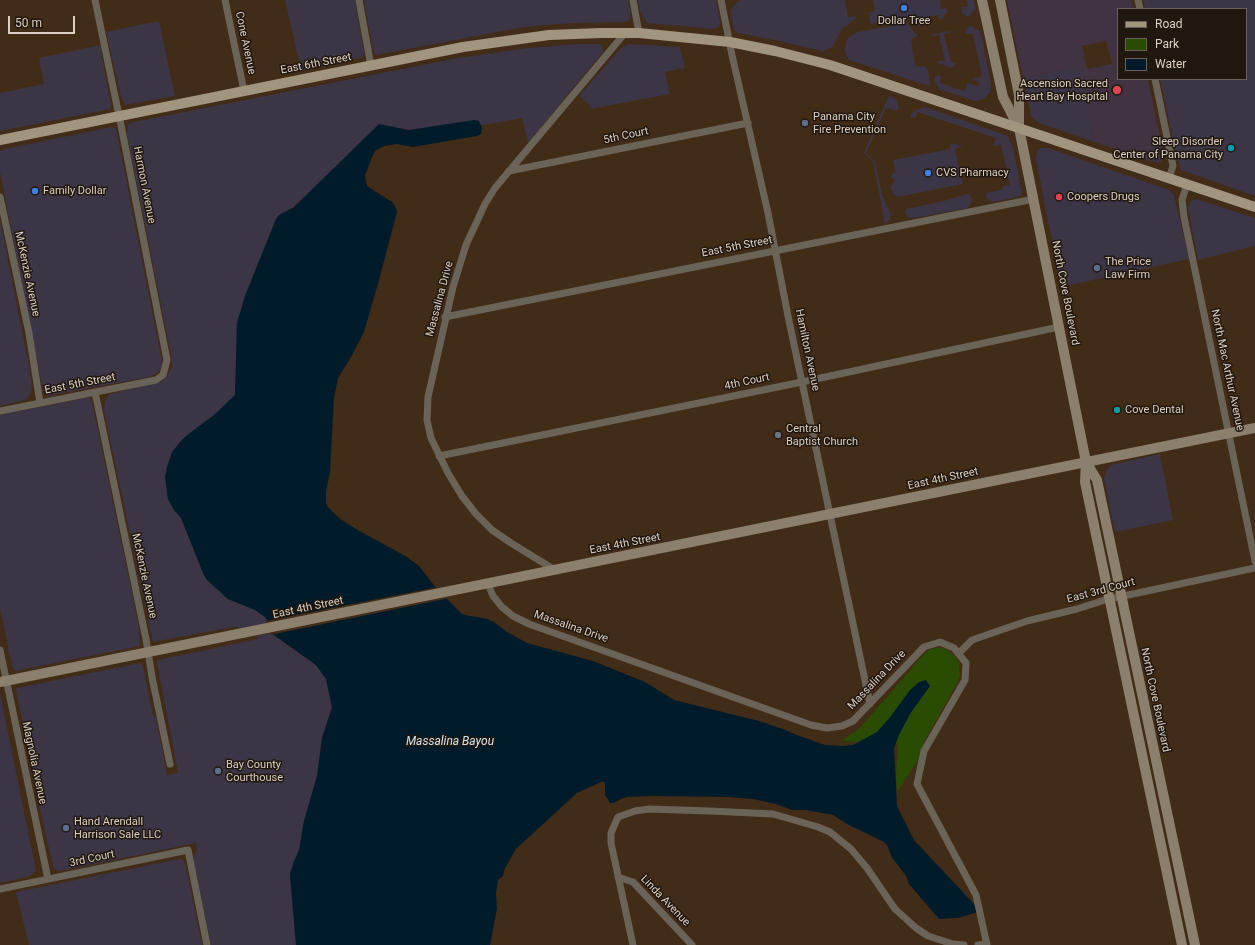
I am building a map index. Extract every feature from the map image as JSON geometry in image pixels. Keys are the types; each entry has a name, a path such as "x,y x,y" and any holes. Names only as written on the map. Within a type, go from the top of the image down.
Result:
{"main road":[{"name":"East 6th Street","path":"0,140 463,47 525,38 568,34 639,33 730,42 782,52 830,65 1255,207"}],"street":[{"name":"Harmon Avenue","path":"95,0 167,360 163,375"},
{"name":"Cone Avenue","path":"224,0 244,91"},
{"path":"359,0 371,66"},
{"path":"633,0 639,33"},
{"name":"Hamilton Avenue","path":"722,0 870,704"},
{"name":"North Cove Boulevard","path":"982,0 1003,97 1019,128"},
{"name":"North Cove Boulevard","path":"1000,0 1019,94 1019,128 1086,462 1085,482 1182,945"},
{"name":"Massalina Drive","path":"555,570 504,538 482,521 459,492 439,456 430,433 426,410 429,388 453,287 470,236 490,195 625,33"},
{"path":"1154,80 1173,166 1169,178"},
{"name":"5th Court","path":"509,171 748,123"},
{"name":"North Mac Arthur Avenue","path":"1187,184 1182,202 1184,217 1255,561"},
{"name":"McKenzie Avenue","path":"0,197 29,333 40,403"},
{"name":"East 5th Street","path":"445,317 1034,199"},
{"name":"4th Court","path":"439,456 802,382 1059,327"},
{"name":"East 5th Street","path":"0,411 156,380 163,375"},
{"name":"McKenzie Avenue","path":"95,392 170,764"},
{"name":"East 4th Street","path":"3,681 1255,428"},
{"name":"North Cove Boulevard","path":"1086,462 1096,480 1195,945"},
{"name":"East 3rd Court","path":"959,653 972,640 1027,621 1077,609 1121,596 1255,568"},
{"name":"Massalina Drive","path":"488,584 493,596 502,607 513,616 529,624 811,725 827,728 842,726 853,721 924,647 940,642 954,648 959,653"},
{"name":"Magnolia Avenue","path":"0,650 3,681 48,879"},
{"path":"959,653 966,663 965,680 924,751 917,784 976,894 987,944 978,945"},
{"path":"633,945 611,843 611,833 618,817 635,811 649,809 773,814 830,832 851,849 867,868 895,909 916,928 928,936 953,944 964,945"},
{"path":"1160,837 1171,835"},
{"name":"3rd Court","path":"0,889 188,850 207,945"},
{"name":"Linda Avenue","path":"618,877 634,882 692,945"}],"shaded area":[{"path":"285,0 355,0 364,53 363,57 301,70"},
{"path":"364,0 628,0 631,13 630,19 626,22 573,23 524,27 376,55 373,50"},
{"path":"638,0 716,0 720,25 714,29 648,23 640,11"},
{"path":"741,0 845,0 848,17 856,16 857,18 843,28 832,47 823,51 848,59 845,52 845,47 848,38 852,35 858,32 907,23 917,35 911,39 916,67 924,66 928,69 930,86 939,89 934,80 936,76 939,75 941,77 940,83 964,91 968,83 978,86 980,83 972,79 982,76 973,34 967,34 965,31 968,27 972,26 980,32 991,84 991,91 984,99 975,101 822,51 738,33 734,29 730,11 733,6"},
{"name":"Dollar Tree","path":"873,0 940,0 941,9 946,8 948,11 942,20 939,19 938,15 920,18 920,27 905,17 871,24 868,13 875,11"},
{"path":"966,0 974,0 978,21 975,8 971,15 963,15 961,10 962,7 968,6"},
{"name":"Ascension Sacred Heart Bay Hospital","path":"1007,0 1131,0 1133,8 1117,8 1117,80 1148,80 1164,156 1162,161 1157,163 1094,142 1078,67 1023,78","holes":["1106,41 1112,64 1087,69 1082,46"]},
{"path":"1143,0 1255,0 1255,196 1181,170 1160,80 1247,80 1247,8 1145,8"},
{"path":"159,21 175,96 125,105 121,97 106,32"},
{"path":"951,32 944,34 951,62 956,63 952,68 938,63 939,61 945,60 939,35 931,36 932,34"},
{"path":"577,44 600,44 603,52 528,143 522,118 399,141 397,127 298,202 294,207 279,215 276,219 245,296 237,323 235,395 216,414 180,442 170,457 165,477 168,499 174,510 181,518 207,580 228,599 255,610 265,617 269,623 244,628 233,627 153,642 104,411 105,401 110,394 160,382 167,377 172,367 171,355 127,134 129,123 458,58 528,48"},
{"path":"629,44 680,47 685,68 665,72 670,94 591,109 589,104 579,96 621,48"},
{"path":"100,45 111,106 110,109 0,131 0,93 44,84 39,58"},
{"path":"1078,67 1094,142 1036,121 1031,115 1023,78"},
{"path":"889,95 897,101 899,109 896,111 886,108 866,153 875,161 882,195 891,214 890,220 885,224 873,161 864,153"},
{"path":"925,107 1008,136 1013,147 1022,193 1021,195 1018,197 993,202 989,200 986,197 986,193 1003,189 1003,186 1010,185 1001,145 993,146 996,138 918,112 915,118 911,117 911,114 916,110"},
{"path":"112,127 116,129 117,133 162,367 157,373 149,377 47,396 44,393 42,385 0,172 0,151"},
{"name":"CVS Pharmacy","path":"950,143 963,146 955,149 963,184 898,197 893,194 890,185 892,185 895,180 890,177 896,172 893,160 950,149"},
{"path":"1041,148 1048,148 1169,190 1174,195 1189,259 1061,287 1036,159 1037,152"},
{"path":"966,194 970,195 972,200 967,208 914,218 908,217 905,212 906,209 944,201"},
{"path":"1196,199 1255,218 1255,246 1198,260 1188,208 1190,202"},
{"path":"0,220 32,388 30,395 25,400 0,406"},
{"path":"89,398 92,402 138,622 140,643 139,646 135,647 16,671 12,666 0,607 0,415"},
{"path":"1160,454 1173,520 1115,532 1104,478 1106,471 1111,465"},
{"path":"271,633 316,665 326,679 332,707 322,738 317,776 304,821 299,850 290,879 296,945 211,945 193,858 197,851 196,843 60,871 54,869 16,690 17,688 140,663 143,666 153,716 156,718 167,775 178,773 157,662 158,660 258,639 257,636"},
{"path":"0,693 36,871 30,876 0,883"},
{"path":"180,859 185,863 202,945 29,945 16,892"}],"green space":[{"path":"934,648 944,648 955,656 959,663 960,676 924,742 917,762 897,792 896,774 898,747 894,738 867,743 836,740 843,740 860,728 926,652"}],"water":[{"name":"Massalina Bayou","path":"474,120 479,121 482,128 481,134 477,136 413,147 397,144 384,146 375,151 372,157 365,176 367,186 392,202 397,212 364,332 338,378 334,398 330,472 326,492 326,503 328,507 339,518 407,557 419,566 437,589 461,613 465,615 487,619 494,622 507,632 527,643 593,661 645,682 674,700 759,721 825,745 853,745 877,732 910,690 919,682 926,680 930,686 910,714 894,748 897,806 914,840 975,905 978,912 958,918 939,919 909,884 906,876 891,856 888,847 884,842 847,824 833,815 806,810 792,810 776,804 753,799 727,797 627,797 614,803 610,803 605,795 605,784 604,782 601,782 577,793 516,849 505,868 503,876 498,880 496,893 497,909 490,945 296,945 290,874 299,850 304,821 317,776 322,738 332,707 326,679 316,665 271,633 269,623 265,617 255,610 228,599 207,580 181,518 174,510 168,499 165,477 167,467 172,452 180,442 215,414 235,395 237,323 245,296 276,219 279,215 294,207 379,124 409,130"}],"pier":[{"path":"438,587 450,598 270,635 266,621"}],"place":[{"name":"Dollar Tree","path":"904,8"},
{"name":"Ascension Sacred Heart Bay Hospital","path":"1117,90"},
{"name":"Panama City Fire Prevention","path":"805,123"},
{"name":"Sleep Disorder Center of Panama City","path":"1231,148"},
{"name":"CVS Pharmacy","path":"928,173"},
{"name":"Family Dollar","path":"35,191"},
{"name":"Coopers Drugs","path":"1059,197"},
{"name":"The Price Law Firm","path":"1097,268"},
{"name":"Cove Dental","path":"1117,410"},
{"name":"Central Baptist Church","path":"778,435"},
{"name":"Bay County Courthouse","path":"218,771"},
{"name":"Hand Arendall Harrison Sale LLC","path":"66,828"}]}
